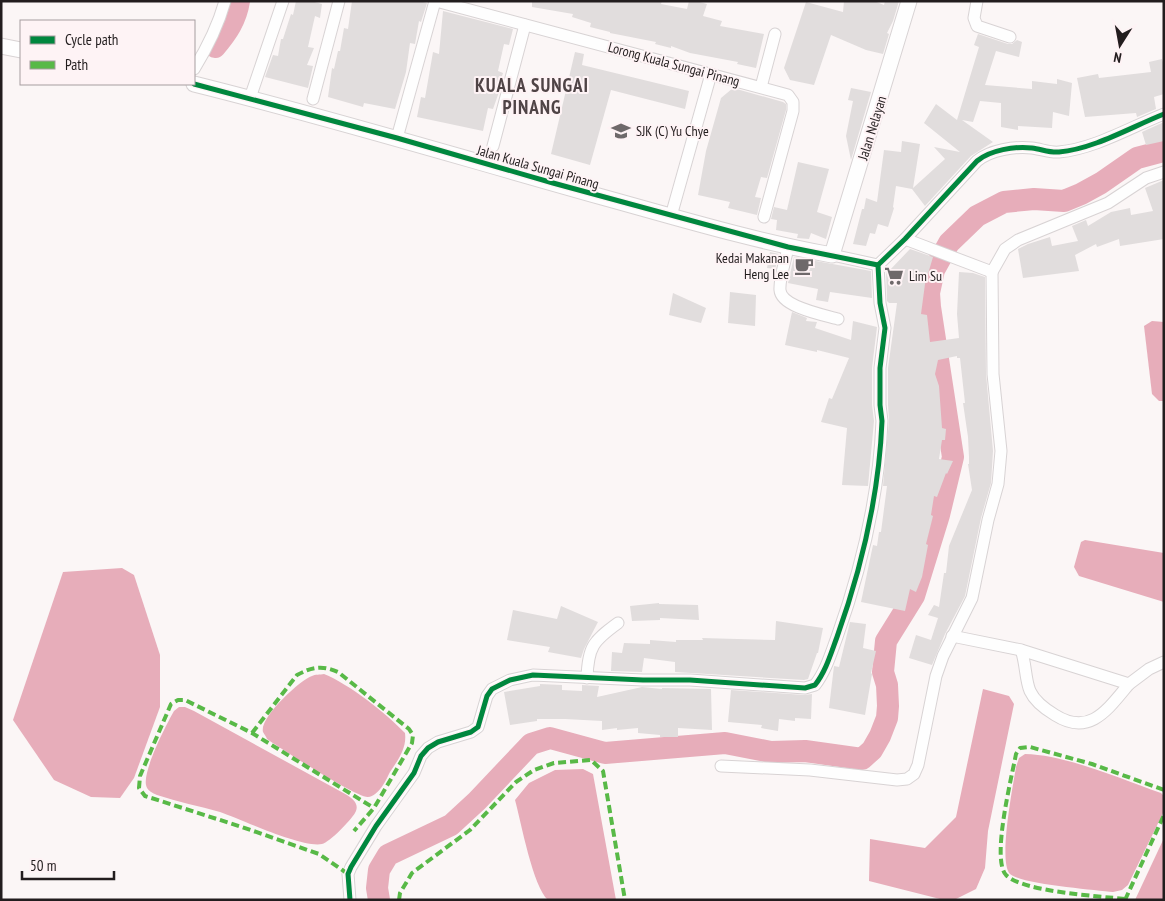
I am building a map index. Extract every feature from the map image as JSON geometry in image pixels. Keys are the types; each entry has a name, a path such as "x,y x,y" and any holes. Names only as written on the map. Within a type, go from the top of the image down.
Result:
{"street":[{"path":"195,67 207,48 225,1"},
{"path":"250,98 283,1"},
{"path":"313,99 339,1"},
{"path":"397,138 436,1"},
{"name":"Lorong Kuala Sungai Pinang","path":"436,1 788,95 793,102 793,111 764,217"},
{"name":"Jalan Nelayan","path":"832,255 909,1"},
{"path":"977,1 974,18 977,26 1010,37"},
{"path":"493,146 525,25"},
{"path":"761,87 775,34"},
{"path":"1,46 20,50"},
{"path":"671,216 711,74"},
{"name":"Jalan Kuala Sungai Pinang","path":"195,84 397,138 671,216 788,247 878,265"},
{"path":"350,900 348,874 351,867 376,826 414,773 428,748 438,742 471,732 478,727 487,696 498,685 533,674 587,678 690,680 805,688 815,685 825,669 850,598 865,547 871,514 882,429 880,368 885,328 880,304 878,265 910,241 977,161 988,153 1026,148 1049,152 1065,151 1116,135 1164,114"},
{"path":"721,766 810,770 856,777 897,780 907,779 914,774 918,765 936,676 942,656 972,598 999,476 1001,451 993,374 992,272 1005,249 1018,240 1108,203 1146,178 1164,172"},
{"path":"910,241 992,272"},
{"path":"788,247 780,287 781,294 790,304 838,319"},
{"path":"587,678 587,665 592,645 618,622"},
{"path":"952,636 1021,650 1129,684"},
{"path":"1021,650 1032,695 1042,706 1068,722 1085,723 1100,717 1129,684 1149,669 1164,662"}],"shaded area":[{"path":"1152,321 1164,322 1164,401 1159,401 1152,394 1144,326"},
{"path":"1085,540 1164,553 1164,602 1079,576 1074,567 1081,542"},
{"path":"122,568 134,575 160,655 160,707 134,778 120,798 91,797 54,780 13,720 63,572"},
{"path":"324,674 367,700 405,733 405,744 399,758 382,787 372,796 368,797 349,790 267,739 263,732 263,726 267,718 290,692 306,679"},
{"path":"983,689 1009,696 1014,704 988,831 985,868 976,889 954,900 944,900 869,881 870,839 925,848 956,817"},
{"path":"179,707 185,707 194,711 347,795 356,804 355,813 326,842 313,844 287,838 220,812 152,793 146,785 148,769 166,726 174,711"},
{"path":"1025,754 1041,755 1076,763 1161,793 1164,796 1164,811 1128,885 1122,890 1113,892 1059,886 1028,881 1010,874 1005,855 1007,823 1016,767 1019,758"},
{"path":"583,769 593,774 616,900 548,900 537,882 515,800 529,783 555,770"},
{"path":"1164,838 1164,900 1135,900"}],"building":[{"path":"296,1 311,1 322,4 320,18 315,16 308,47 314,48 307,65 313,66 308,88 265,77 273,55 278,56 281,39 283,39 291,14 293,15"},
{"path":"352,1 419,1 427,3 421,22 419,21 415,44 410,43 406,72 395,109 364,103 363,107 328,97 332,68 334,69 338,51 340,51 344,28 348,29"},
{"path":"532,1 662,1 661,4 687,9 689,1 696,1 707,4 703,16 722,21 720,26 764,34 756,68 737,64 738,62 690,53 671,46 671,48 655,44 656,42 610,33 590,27 591,23 572,17 573,14 532,7"},
{"path":"844,1 874,1 884,5 885,1 899,1 887,33 889,34 883,54 866,50 831,35 814,85 790,80 784,68 806,2 843,12"},
{"path":"443,11 513,29 509,45 504,44 498,71 503,73 497,91 499,92 493,109 488,108 483,131 417,117 421,97 425,98 433,52 439,54"},
{"path":"978,34 1008,44 1012,44 1017,40 1022,42 1019,57 996,51 985,85 1032,89 1032,81 1057,84 1057,79 1072,83 1069,116 1053,112 1052,128 1018,126 1018,130 1001,127 1001,103 980,101 973,122 962,120 993,142 971,156 925,206 912,189 896,186 894,208 888,227 878,224 875,234 870,233 866,246 853,244 866,198 877,202 884,150 901,152 902,141 920,144 913,188 945,159 934,147 960,152 924,123 936,104 957,120 979,47 974,45"},
{"path":"575,52 584,54 582,65 689,91 685,109 611,90 590,165 551,154"},
{"path":"1162,59 1164,66 1164,94 1154,97 1156,109 1137,117 1136,113 1085,117 1077,78 1098,74 1099,78 1151,72 1149,62"},
{"path":"733,88 786,104 767,178 761,177 755,197 761,198 757,215 728,208 730,202 698,195 706,151 721,98"},
{"path":"851,88 871,92 851,160 846,136 853,101 848,100"},
{"path":"1164,122 1164,141 1146,145 1142,132"},
{"path":"798,162 829,169 817,212 832,217 826,239 811,233 809,239 797,238 798,234 776,230 777,220 771,219 774,207 787,210"},
{"path":"1164,180 1164,239 1120,246 1119,239 1097,247 1096,244 1075,255 1079,271 1023,278 1018,249 1050,237 1052,246 1078,241 1072,226 1086,220 1088,226 1111,212 1130,208 1131,215 1153,211 1145,188"},
{"path":"910,249 933,257 925,284 921,314 927,315 930,342 959,338 957,314 959,272 973,273 985,277 986,374 993,451 991,483 981,518 965,596 945,634 932,665 909,658 916,635 931,640 938,618 928,615 934,605 939,607 949,546 972,490 968,464 968,437 963,403 965,403 960,358 957,358 957,356 938,360 935,374 939,386 942,428 946,429 945,440 942,440 939,459 953,461 946,473 937,497 934,496 931,515 933,516 926,544 928,545 922,577 916,592 910,589 905,611 861,602 873,545 877,546 879,532 881,532 887,486 883,486 889,421 888,368 897,303 889,303 887,301 886,270 889,271"},
{"path":"770,252 779,254 775,269 767,268"},
{"path":"794,257 871,271 872,298 830,292 828,302 816,300 818,289 788,283"},
{"path":"730,292 756,295 755,326 728,323"},
{"path":"673,293 706,308 701,323 669,315"},
{"path":"792,312 807,318 806,321 817,322 815,328 851,340 853,321 877,327 872,368 874,421 868,486 842,485 847,428 821,422 829,398 832,399 849,358 785,345"},
{"path":"659,603 698,605 699,620 660,618 660,620 632,621 630,606"},
{"path":"561,606 598,622 581,658 548,652 550,647 507,640 513,610 557,619"},
{"path":"776,621 823,628 818,653 808,679 675,672 675,662 644,658 642,672 611,671 612,652 622,653 624,643 650,644 650,640 676,642 676,640 703,640 702,638 775,640"},
{"path":"850,622 866,624 863,648 876,651 865,715 829,708 834,666 839,667"},
{"path":"540,684 562,685 562,690 582,691 582,685 599,686 597,697 642,687 711,689 712,730 678,728 678,737 660,737 660,735 638,733 638,728 602,730 602,721 537,719 537,721 510,725 504,692 540,686"},
{"path":"731,690 812,694 811,719 795,718 795,721 779,719 778,731 761,728 762,725 728,722"}],"waterway":[{"path":"215,47 230,26 236,14 239,1"},
{"path":"379,900 377,888 379,870 388,855 451,825 477,801 531,744 550,738 605,753 725,743 771,752 805,751 862,759 872,750 887,718 887,685 883,672 886,641 914,596 939,515 953,457 930,307 929,293 934,270 949,243 977,216 1004,202 1034,199 1064,201 1101,183 1137,158 1164,151"}],"marked path":[{"path":"252,733 297,675 317,668 327,668 338,672 409,729 413,735 412,743 374,808 354,831"},
{"path":"348,874 319,854 145,796 139,788 140,776 171,704 178,700 185,700 252,733 374,808"},
{"path":"1125,899 1080,895 1028,886 1006,875 1002,866 1002,835 1016,754 1020,748 1030,747 1092,764 1164,790"},
{"path":"399,900 400,893 412,873 470,830 516,782 534,770 554,763 591,760 603,771 625,900"},
{"path":"1125,900 1164,815"}],"cycle path":[{"path":"195,84 397,138 788,247 878,265"},
{"path":"350,900 348,874 351,867 376,826 414,773 421,756 428,748 438,742 471,732 478,727 487,696 492,689 510,680 533,675 690,680 805,688 815,685 830,656 846,611 868,530 873,503 882,421 880,368 885,328 880,303 878,265 982,157 1003,150 1018,148 1056,152 1086,147 1164,114"}],"place":[{"name":"SJK (C) Yu Chye","path":"621,131"},
{"name":"Kedai Makanan Heng Lee","path":"804,266"},
{"name":"Lim Su","path":"894,276"}],"district":[{"name":"KUALA SUNGAI PINANG","path":"532,96"}]}
